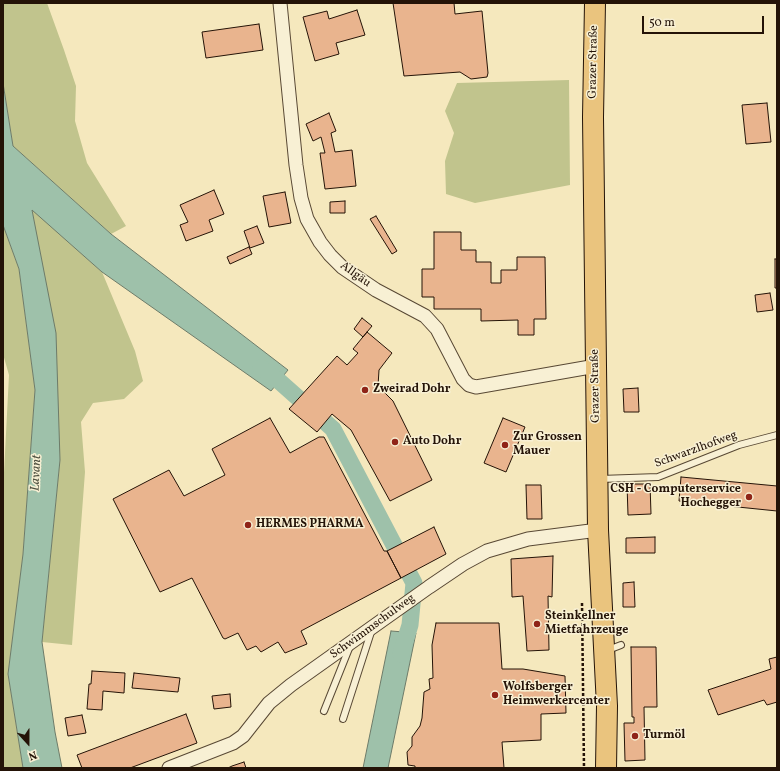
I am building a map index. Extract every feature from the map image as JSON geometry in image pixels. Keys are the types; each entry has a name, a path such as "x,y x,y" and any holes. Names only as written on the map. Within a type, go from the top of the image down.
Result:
{"main road":[{"name":"Grazer Straße","path":"595,3 593,117 598,530 612,648 607,706 606,768"}],"street":[{"name":"Allgäu","path":"280,3 296,165 301,198 307,219 320,242 342,267 376,290 425,316 437,329 463,380 469,385 476,387 596,366"},
{"name":"Schwimmschulweg","path":"169,768 233,743 243,736 269,703 291,685 394,611 463,564 487,551 528,539 598,530"}],"lane":[{"name":"Schwarzlhofweg","path":"598,479 658,477 739,445 777,435"},
{"path":"343,719 373,627"},
{"path":"324,711 351,643"}],"shaded area":[{"path":"3,3 47,3 76,86 75,121 87,163 126,226 111,234 13,146 3,83"},
{"path":"569,80 570,185 475,203 446,194 445,161 454,133 445,111 457,83"},
{"path":"32,209 102,272 135,351 143,381 124,399 93,403 81,422 85,472 72,645 42,642 60,460"},
{"path":"3,225 19,269 35,390 23,554 8,674 23,768 3,768 3,492 9,375 3,354"}],"water":[{"name":"Lavant","path":"3,83 13,146 111,234 288,370 271,391 102,272 32,210 56,333 60,460 42,642 55,732 62,768 23,768 8,674 23,554 35,390 19,269 3,225"},
{"path":"391,631 416,633 388,768 363,768"}],"building":[{"path":"393,3 454,3 455,14 482,11 488,73 487,77 471,79 460,72 404,76"},
{"path":"357,10 365,35 336,43 339,54 315,61 303,17 327,11 329,19"},
{"path":"259,24 263,50 206,58 202,32"},
{"path":"767,103 771,142 746,144 742,105"},
{"path":"329,113 336,131 331,133 335,152 352,150 356,186 325,189 320,153 325,153 321,137 313,141 306,124"},
{"path":"214,190 224,214 209,220 213,231 186,241 180,225 188,222 180,205"},
{"path":"285,192 291,223 269,227 263,196"},
{"path":"345,201 345,213 330,213 330,202"},
{"path":"376,216 397,251 392,254 370,219"},
{"path":"257,226 264,243 250,248 244,231"},
{"path":"434,232 461,232 461,250 476,250 476,262 491,262 491,283 501,283 501,270 517,270 517,257 545,257 546,319 534,319 534,335 518,335 518,320 481,321 481,309 434,309 434,297 422,297 422,269 434,269"},
{"path":"249,247 252,254 230,264 227,257"},
{"path":"775,259 777,259 777,288 775,288"},
{"path":"770,293 773,310 757,312 755,295"},
{"path":"362,318 372,326 363,337 354,329"},
{"path":"367,332 392,353 379,370 378,386 393,401 432,480 390,501 351,430 332,414 317,432 289,409 337,356 347,365 358,353 353,349"},
{"path":"638,388 639,412 624,412 623,389"},
{"name":"HERMES PHARMA","path":"270,418 290,453 319,437 324,437 384,551 387,551 401,578 301,631 307,644 285,653 278,642 261,652 256,646 247,650 238,633 225,639 223,638 192,578 160,592 113,499 169,470 184,496 225,475 212,449"},
{"name":"Zur Grossen Mauer","path":"503,418 525,427 506,472 484,463"},
{"path":"681,477 777,486 777,511 679,501"},
{"path":"627,484 650,484 651,514 628,515"},
{"path":"526,485 541,485 542,519 527,519"},
{"path":"434,527 446,554 401,578 387,551"},
{"path":"655,537 655,553 626,553 626,538"},
{"name":"Steinkellner Mietfahrzeuge","path":"553,556 552,597 548,596 549,650 527,651 523,596 512,597 511,559"},
{"path":"634,582 635,607 623,607 623,583"},
{"name":"Wolfsberger Heimwerkercenter","path":"436,623 499,623 502,669 523,669 565,676 566,713 541,714 541,740 502,742 504,768 415,768 415,766 408,765 407,752 412,746 412,737 420,726 424,692 430,689 429,679 433,678 432,645"},
{"path":"631,647 656,647 657,707 644,707 645,760 625,761 624,723 634,723 634,717 632,717"},
{"path":"777,657 777,702 767,705 764,700 718,715 708,690 771,669 769,659"},
{"path":"92,671 125,673 124,693 103,691 102,710 87,709 89,684 91,684"},
{"path":"134,673 180,678 178,692 132,688"},
{"path":"230,694 231,707 214,709 212,696"},
{"path":"186,714 197,743 130,768 82,768 77,755"},
{"path":"82,715 86,733 68,736 65,718"},
{"path":"244,762 246,768 228,768 232,766"}],"waterway":[{"path":"261,368 279,381 333,429 414,583 410,625 401,654"}],"place":[{"name":"Zweirad Dohr","path":"365,390"},
{"name":"Auto Dohr","path":"395,442"},
{"name":"Zur Grossen Mauer","path":"505,445"},
{"name":"CSH - Computerservice Hochegger","path":"749,497"},
{"name":"HERMES PHARMA","path":"248,525"},
{"name":"Steinkellner Mietfahrzeuge","path":"537,624"},
{"name":"Wolfsberger Heimwerkercenter","path":"495,695"},
{"name":"Turmöl","path":"635,736"}]}
